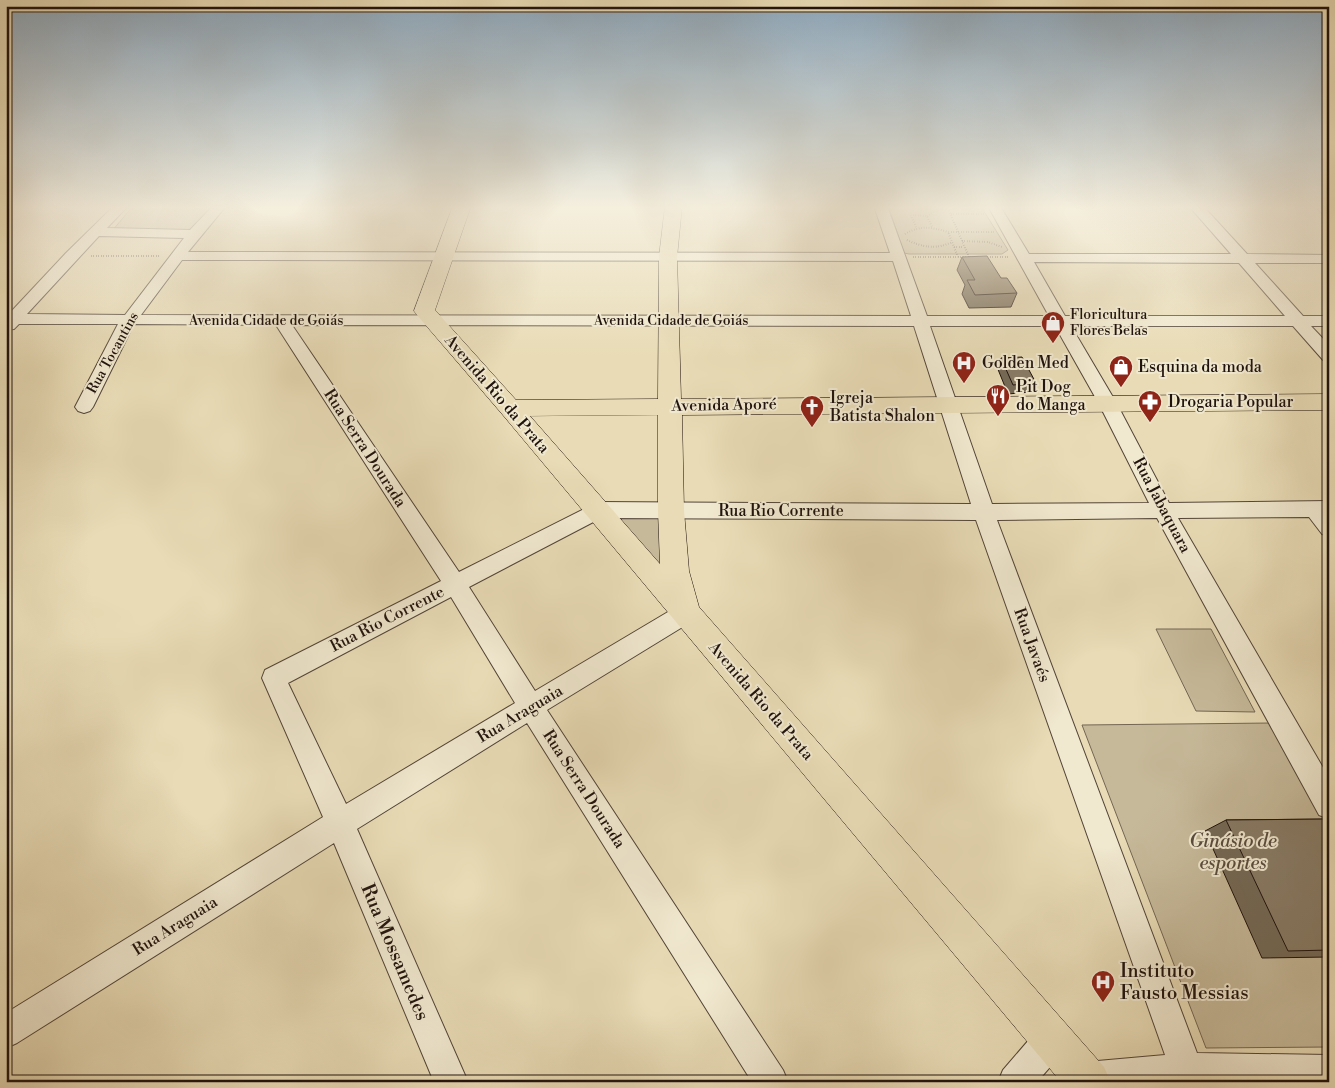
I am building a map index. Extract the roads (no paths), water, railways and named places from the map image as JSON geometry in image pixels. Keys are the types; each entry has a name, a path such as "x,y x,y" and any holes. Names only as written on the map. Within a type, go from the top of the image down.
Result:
{"main road":[{"path":"432,321 424,311 443,257"},
{"path":"668,257 671,511 675,572 686,614"},
{"name":"Avenida Rio da Prata","path":"432,321 598,510 1086,1081"},
{"name":"Avenida Aporé","path":"510,408 949,403 1329,402"}],"street":[{"path":"10,324 69,257"},
{"name":"Rua Tocantins","path":"84,408 128,321 176,257"},
{"path":"383,257 677,257"},
{"name":"Rua Javaés","path":"908,257 919,321 949,403 984,512 1189,1076"},
{"name":"Rua Jabaquara","path":"1016,257 1060,321 1108,404 1164,511 1329,805"},
{"path":"1142,257 1329,259"},
{"path":"1242,257 1329,356"},
{"name":"Avenida Cidade de Goiás","path":"10,324 128,321 1329,321"},
{"name":"Rua Serra Dourada","path":"281,321 455,584 531,707 770,1082"},
{"path":"1322,509 1329,528"},
{"name":"Rua Rio Corrente","path":"274,678 598,510 984,512 1322,509"},
{"name":"Rua Araguaia","path":"6,1032 340,823 686,614"},
{"name":"Rua Mossamedes","path":"274,678 340,823 450,1082"},
{"path":"1014,1082 1052,1039"},
{"path":"1086,1081 1329,1072"}],"place":[{"name":"Floricultura Flores Belas","path":"1053,344"},
{"name":"Golden Med","path":"964,384"},
{"name":"Esquina da moda","path":"1121,388"},
{"name":"Pit Dog do Manga","path":"998,417"},
{"name":"Drogaria Popular","path":"1150,423"},
{"name":"Igreja Batista Shalon","path":"812,428"},
{"name":"Instituto Fausto Messias","path":"1103,1003"}],"park label":[{"name":"Ginásio de esportes","path":"1233,852"}]}
